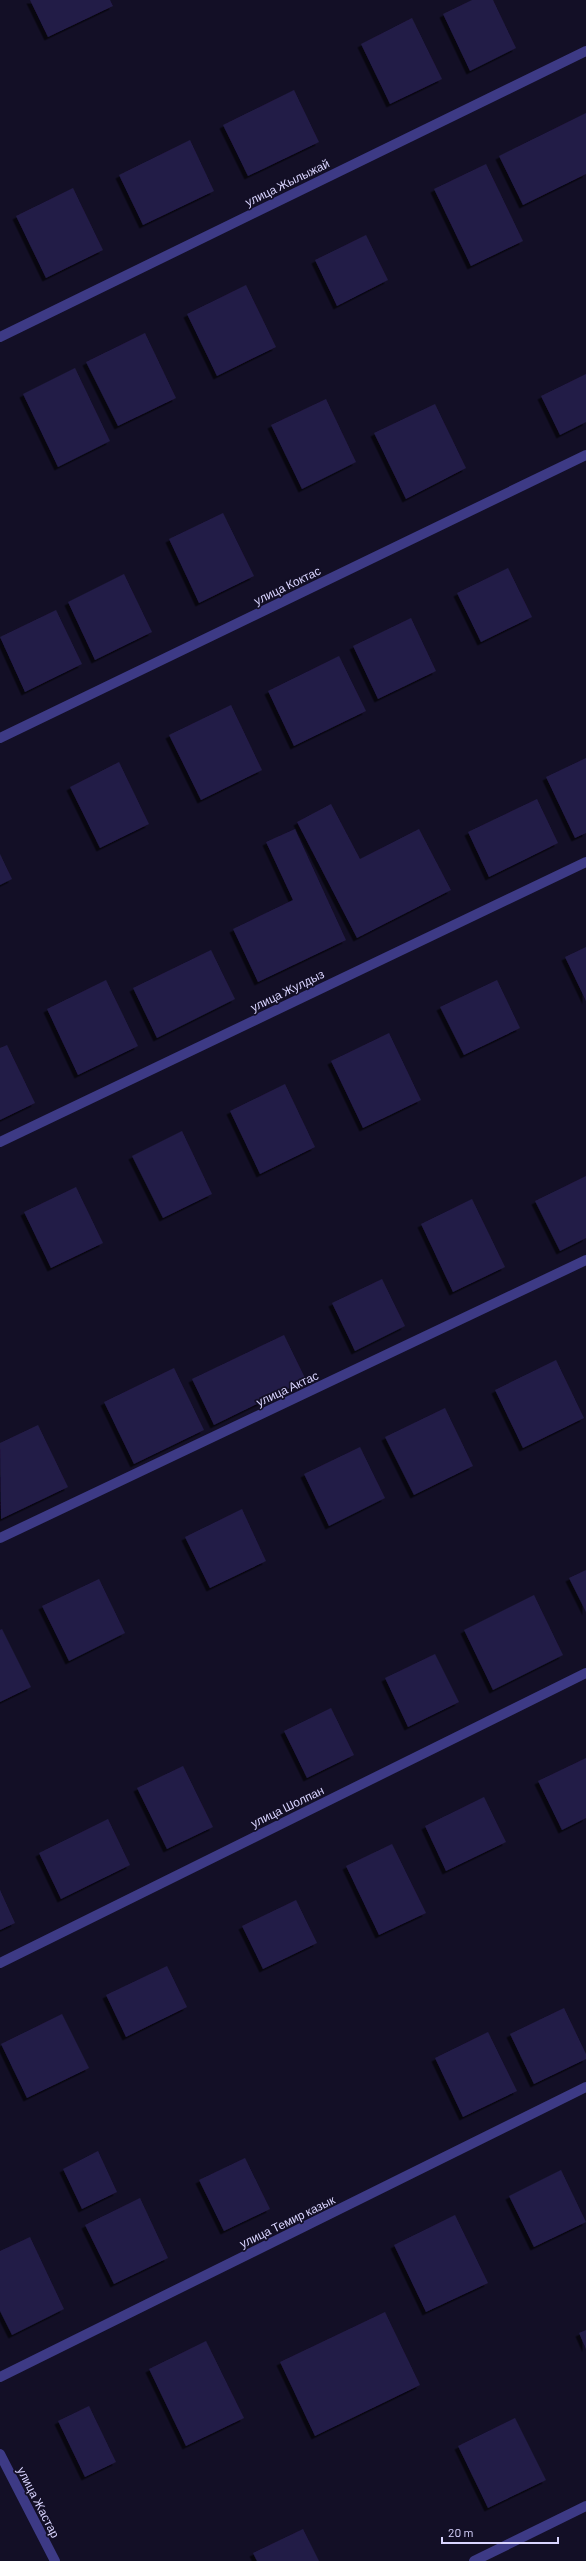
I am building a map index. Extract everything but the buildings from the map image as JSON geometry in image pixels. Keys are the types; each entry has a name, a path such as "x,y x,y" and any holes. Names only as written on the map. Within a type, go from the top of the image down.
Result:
{"street":[{"name":"улица Жылыжай","path":"0,337 586,51"},
{"name":"улица Коктас","path":"0,738 586,455"},
{"name":"улица Жулдыз","path":"0,1142 586,862"},
{"name":"улица Актас","path":"0,1538 586,1260"},
{"name":"улица Шолпан","path":"0,1963 586,1673"},
{"name":"улица Темир казык","path":"0,2377 586,2087"},
{"name":"улица Жастар","path":"0,2454 54,2561"},
{"path":"474,2561 586,2506"}]}
